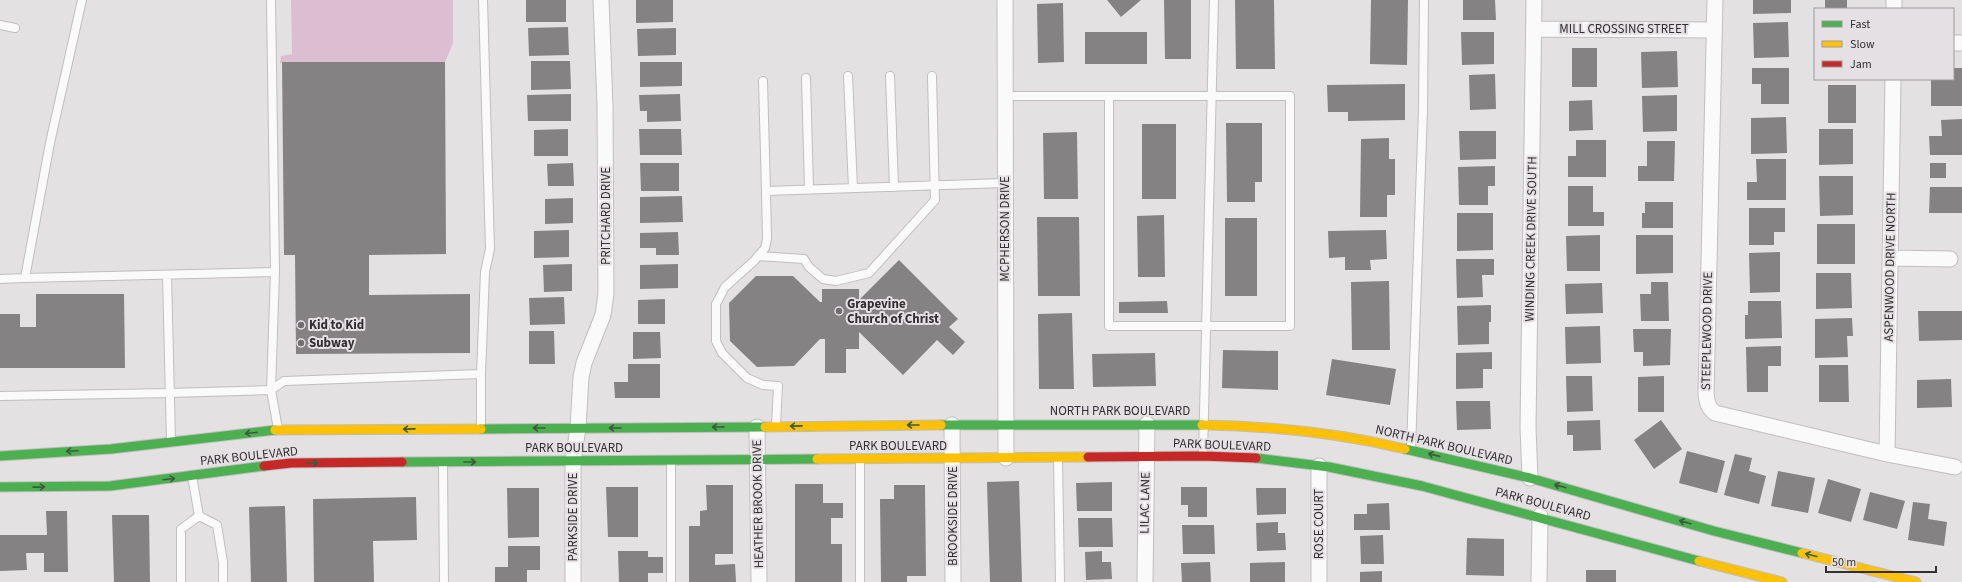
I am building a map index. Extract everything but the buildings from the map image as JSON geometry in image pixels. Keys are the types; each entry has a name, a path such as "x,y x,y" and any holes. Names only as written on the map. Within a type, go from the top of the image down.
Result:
{"main road":[{"name":"NORTH PARK BOULEVARD","path":"952,425 1203,424 1320,433 1411,450 1714,531 1916,582"},
{"name":"PARK BOULEVARD","path":"0,456 111,449 278,434 481,428 952,425"},
{"name":"PARK BOULEVARD","path":"0,487 110,486 192,476 282,461 443,462 1203,456 1261,458 1343,468 1539,512 1705,564 1782,582"}],"street":[{"name":"PRITCHARD DRIVE","path":"578,428 581,377 584,363 603,315 606,299 606,207 601,0"},
{"name":"MCPHERSON DRIVE","path":"1005,0 1006,458"},
{"name":"WINDING CREEK DRIVE SOUTH","path":"1531,482 1528,428 1534,0"},
{"name":"STEEPLEWOOD DRIVE","path":"1715,0 1707,402 1710,409 1715,413 1887,454 1955,467"},
{"name":"MILL CROSSING STREET","path":"1534,29 1714,30"},
{"name":"ASPENWOOD DRIVE NORTH","path":"1887,454 1893,80"},
{"path":"1891,258 1950,259"},
{"name":"LILAC LANE","path":"1144,582 1147,424"},
{"name":"BROOKSIDE DRIVE","path":"952,425 953,582"},
{"name":"HEATHER BROOK DRIVE","path":"757,427 759,582"},
{"name":"PARKSIDE DRIVE","path":"572,582 573,461 578,428"},
{"name":"ROSE COURT","path":"1319,582 1320,466"},
{"path":"1539,512 1539,582"}],"lane":[{"path":"25,278 50,143 82,0"},
{"path":"271,0 275,272 271,390 278,434"},
{"path":"481,428 481,374 485,272 490,249 483,0"},
{"path":"1203,456 1214,0"},
{"path":"1411,450 1423,118 1424,0"},
{"path":"0,25 15,28"},
{"path":"848,76 852,188"},
{"path":"890,76 894,187"},
{"path":"758,256 804,259 809,267 823,279 836,281 870,273 935,200 932,76"},
{"path":"806,78 809,189"},
{"path":"763,81 767,239 765,248 725,287 716,304 716,341 722,353 746,378 763,385 778,386 776,426"},
{"path":"1005,96 1109,96 1211,96 1290,96 1290,326 1109,326 1109,96"},
{"path":"766,191 1005,183"},
{"path":"0,278 275,272"},
{"path":"167,275 171,443"},
{"path":"0,396 170,394 271,390 284,381 481,374"},
{"path":"1058,457 1060,582"},
{"path":"860,459 860,582"},
{"path":"671,460 671,582"},
{"path":"443,462 444,582"},
{"path":"192,476 199,516"},
{"path":"181,582 181,529 199,516"},
{"path":"199,516 217,525 224,562 223,582"}],"shaded area":[{"path":"291,0 453,0 453,43 445,62 280,63 281,56 292,54"}],"traffic: fast":[{"path":"941,425 1202,425"},
{"path":"481,429 765,427"},
{"path":"0,456 111,449 275,430"},
{"path":"1405,449 1530,478 1714,531 1802,553"},
{"path":"1256,458 1329,467 1422,486 1699,561"},
{"path":"402,462 817,459"},
{"path":"0,487 110,486 264,466"}],"traffic: slow":[{"path":"765,427 941,425"},
{"path":"1202,425 1304,431 1380,443 1405,449"},
{"path":"275,430 481,429"},
{"path":"817,459 1088,457"},
{"path":"1802,553 1916,582"},
{"path":"1699,561 1782,582"}],"traffic: jam":[{"path":"1088,457 1203,456 1256,458"},
{"path":"264,466 291,463 402,462"}],"place":[{"name":"Grapevine Church of Christ","path":"839,311"},
{"name":"Kid to Kid","path":"301,325"},
{"name":"Subway","path":"301,343"}]}
